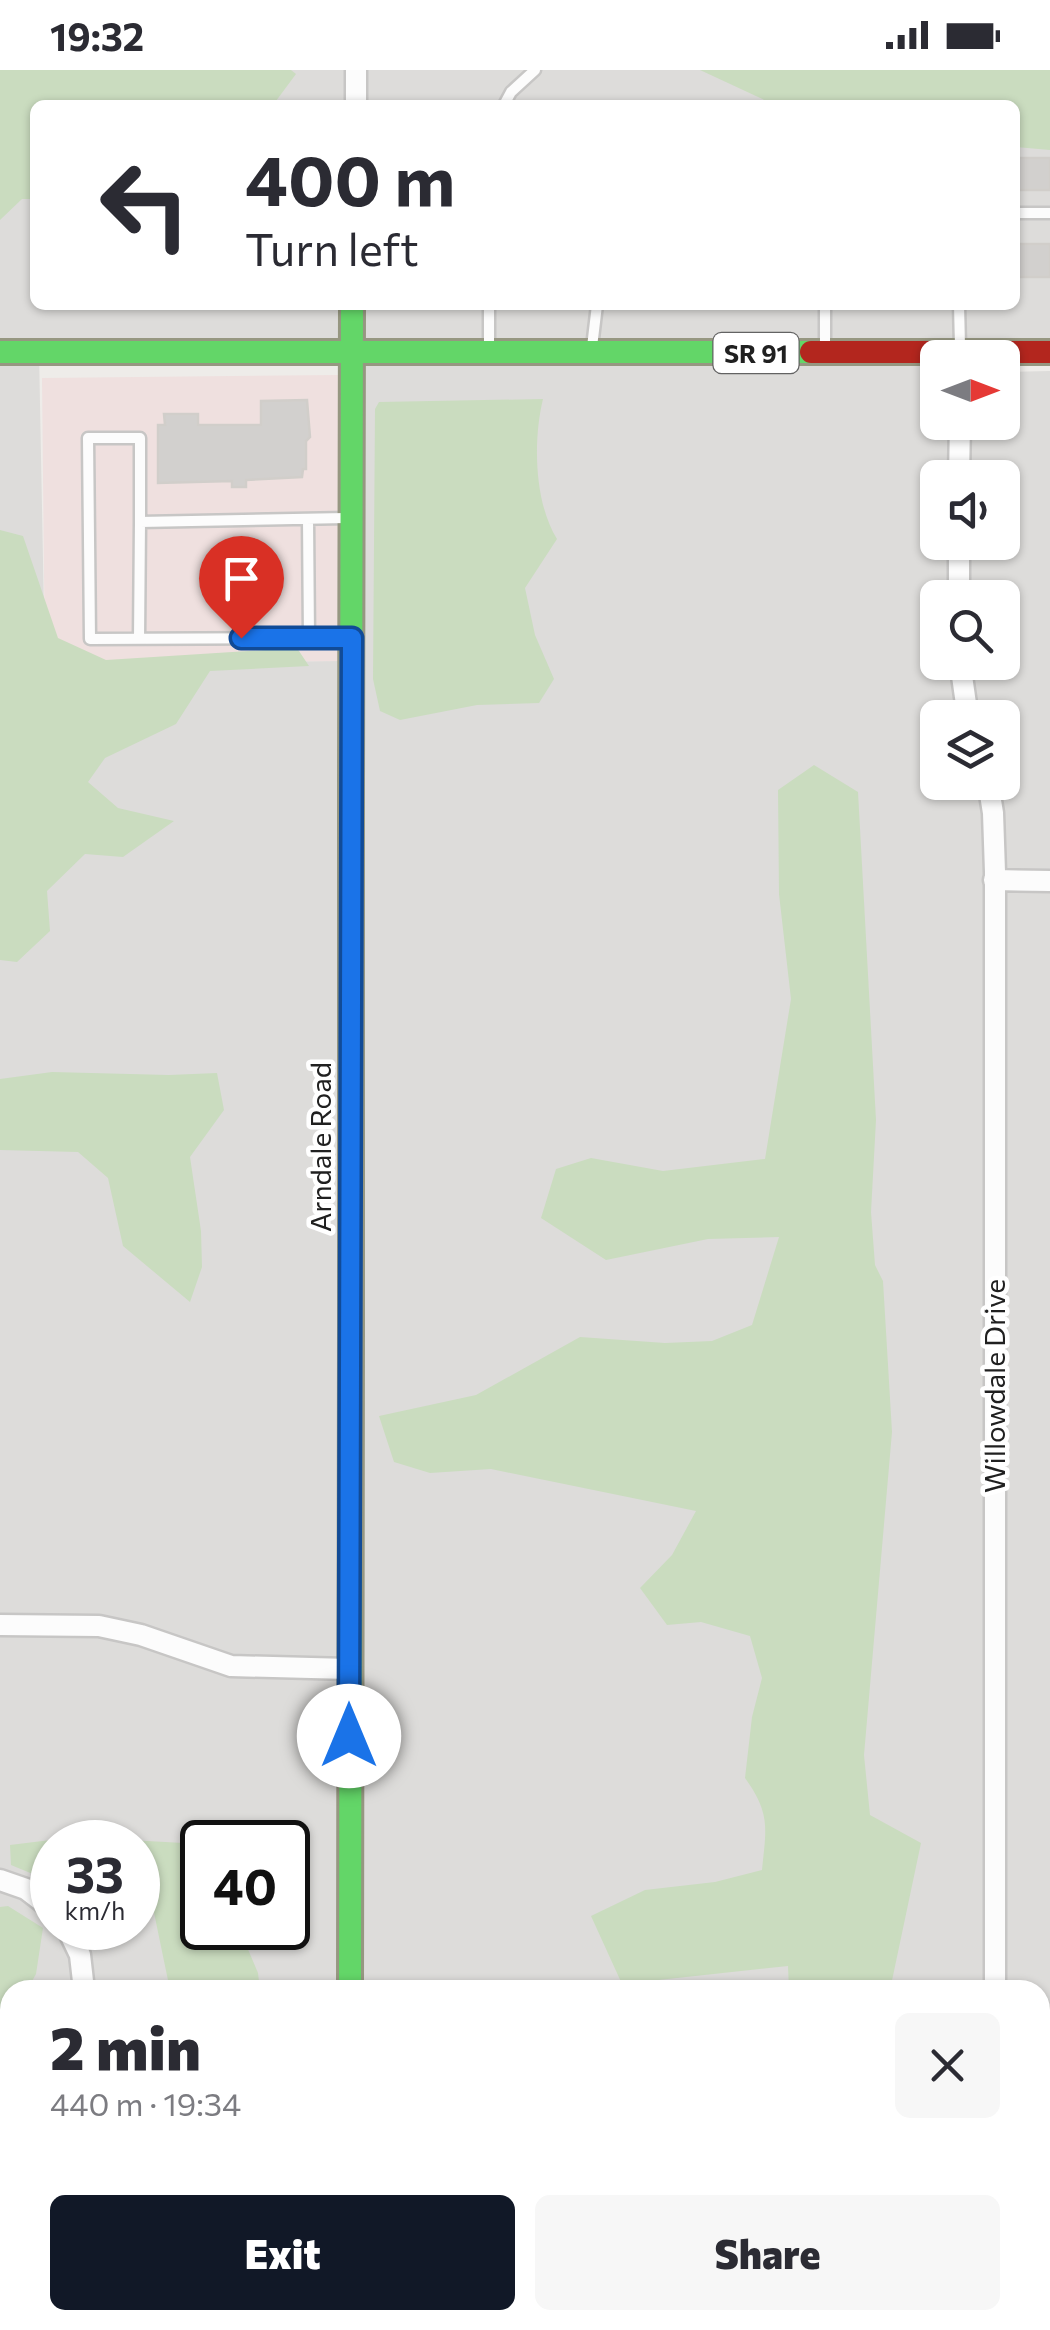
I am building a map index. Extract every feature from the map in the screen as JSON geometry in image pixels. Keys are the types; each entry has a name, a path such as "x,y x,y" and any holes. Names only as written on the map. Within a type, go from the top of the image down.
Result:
{"street":[{"path":"356,70 356,100"},
{"name":"Arndale Road","path":"350,1980 352,310"},
{"name":"SR 91","path":"0,352 920,354"},
{"name":"SR 91","path":"1020,353 1050,352"},
{"name":"Willowdale Drive","path":"991,800 995,1980"},
{"path":"994,880 1050,881"},
{"path":"0,1625 115,1628 232,1666 349,1668"},
{"path":"0,1880 30,1891"},
{"path":"78,1950 83,1980"}],"lane":[{"path":"506,100 534,70"},
{"path":"1020,212 1050,213"},
{"path":"489,310 489,352"},
{"path":"591,352 596,310"},
{"path":"825,310 825,353"},
{"path":"959,310 960,340"},
{"path":"139,639 140,438 88,438 90,639 139,639 352,638"},
{"path":"140,522 352,518"},
{"path":"308,519 309,638"}],"shaded area":[{"path":"0,70 1050,70 1050,352 1020,353 1020,340 920,340 920,440 1020,440 1020,372 1050,371 1050,1980 0,1980","holes":["39,352 351,353 340,661 45,664"]},
{"path":"338,375 340,661 45,664 42,378"}],"green space":[{"path":"0,70 291,70 296,74 277,100 30,100 30,199 22,199 0,220"},
{"path":"700,70 1050,70 1050,150 1020,147 1020,100 764,100"},
{"path":"543,399 538,470 544,507 557,539 525,588 535,635 554,679 539,703 477,705 400,720 380,711 373,679 375,409 379,402"},
{"path":"0,530 23,536 58,638 106,660 297,648 309,666 210,671 176,724 105,758 88,782 118,808 174,821 123,857 85,854 47,891 50,931 17,962 0,960"},
{"path":"814,765 858,792 876,1120 871,1212 875,1265 883,1281 892,1432 864,1755 870,1815 921,1843 892,1980 789,1980 788,1966 659,1980 620,1980 591,1916 645,1890 715,1882 762,1870 765,1822 745,1778 752,1717 762,1678 750,1636 701,1622 667,1625 640,1588 672,1555 696,1511 491,1469 430,1473 394,1462 379,1416 476,1395 580,1337 665,1343 712,1341 752,1325 779,1237 708,1239 606,1260 541,1218 556,1169 591,1158 663,1171 765,1159 791,999 779,894 778,790"},
{"path":"52,1072 217,1073 224,1110 190,1157 202,1267 190,1302 123,1246 108,1178 78,1152 0,1150 0,1079"},
{"path":"160,1842 180,1843 180,1950 248,1950 259,1980 168,1980 160,1942"},
{"path":"30,1843 30,1873 11,1865 10,1845"},
{"path":"8,1906 30,1920 30,1950 40,1950 33,1980 0,1980 0,1907"}],"building":[{"path":"1020,158 1050,158 1050,190 1020,190"},
{"path":"1020,244 1050,244 1050,277 1020,277"},
{"path":"307,400 310,437 306,441 306,469 302,477 246,480 246,487 232,487 232,481 158,483 158,425 165,425 164,414 198,414 198,425 261,425 261,401"}],"traffic: fast":[{"path":"351,782 352,310"},
{"path":"0,352 811,352"},
{"path":"350,1980 351,1332"}],"traffic: slow":[{"path":"351,782 351,1332"}],"traffic: jam":[{"path":"811,352 1050,352"}],"route":[{"path":"241,638 352,638 349,1736"}]}
